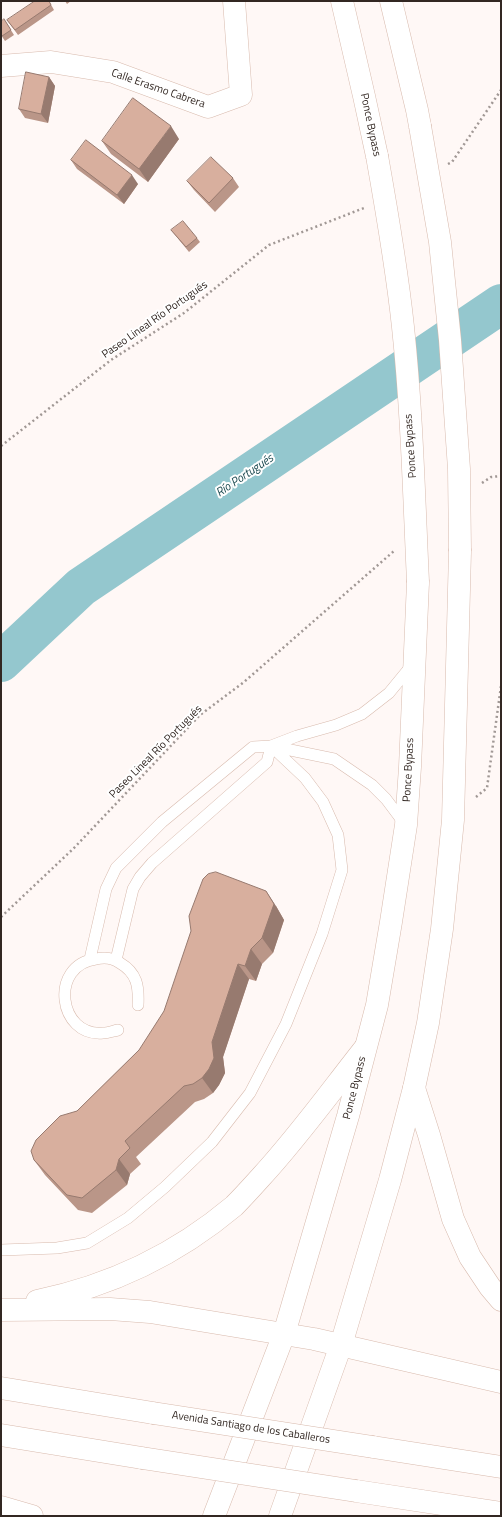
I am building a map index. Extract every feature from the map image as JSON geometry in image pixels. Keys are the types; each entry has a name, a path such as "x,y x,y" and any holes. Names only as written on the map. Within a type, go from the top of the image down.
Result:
{"main road":[{"name":"Calle Erasmo Cabrera","path":"1,66 52,62 113,72 208,107 241,94 234,1"},
{"name":"Ponce Bypass","path":"214,1516 284,1334 348,1116 377,1004 392,922 406,825 418,582 413,465 403,327 386,206 377,156 342,1"},
{"path":"280,1516 341,1345 390,1180 414,1088 428,1023 441,937 453,820 460,551 459,469 449,332 440,242 420,126 392,4"},
{"path":"1,1309 59,1297 103,1284 150,1263 192,1238 235,1205 280,1157 365,1048"},
{"path":"414,1088 429,1135 452,1219 470,1257 490,1287 501,1300"},
{"path":"1,1309 110,1309 150,1312 341,1345 501,1382"},
{"name":"Avenida Santiago de los Caballeros","path":"1,1388 501,1467"},
{"path":"1,1435 501,1513"},
{"path":"1,1507 32,1516"}],"lane":[{"path":"271,746 297,736 336,725 362,714 389,692 414,663"},
{"path":"116,960 133,889 140,877 152,863 267,762 271,746"},
{"path":"1,1250 57,1248 86,1243 128,1218 165,1187 212,1142 250,1093 286,1024 322,934 342,870 338,835 323,802 305,778 271,746"},
{"path":"90,959 106,888 116,868 162,822 253,747 271,746 334,759 372,785 386,799 406,825"},
{"path":"118,1030 102,1033 90,1032 71,1018 66,1007 64,996 66,984 71,973 90,959 103,958 116,960 126,967 135,977 139,989 138,1005"}],"path":[{"path":"452,162 501,90"},
{"name":"Paseo Lineal Río Portugués","path":"1,446 111,360 184,313 269,245 365,208"},
{"path":"491,476 501,476"},
{"name":"Paseo Lineal Río Portugués","path":"1,917 74,848 200,716 244,682 396,549"},
{"path":"453,820 486,788 501,686"}],"building":[{"path":"35,1 49,1 51,5 15,30 7,20"},
{"path":"4,19 11,30 2,36 1,22"},
{"path":"26,72 49,77 41,114 19,109"},
{"path":"133,98 171,126 139,169 102,141"},
{"path":"86,140 132,175 117,195 71,160"},
{"path":"211,157 233,178 209,203 187,181"},
{"path":"183,221 197,238 186,247 171,230"},
{"path":"216,872 266,891 274,904 262,938 251,949 245,966 238,964 212,1042 214,1058 209,1069 202,1078 193,1084 184,1086 125,1141 130,1148 119,1159 116,1170 82,1198 67,1195 34,1160 31,1151 36,1140 60,1116 77,1111 139,1050 164,1011 191,931 189,916 203,879 208,874"}],"waterway":[{"name":"Río Portugués","path":"1,662 81,587 501,304"}]}
